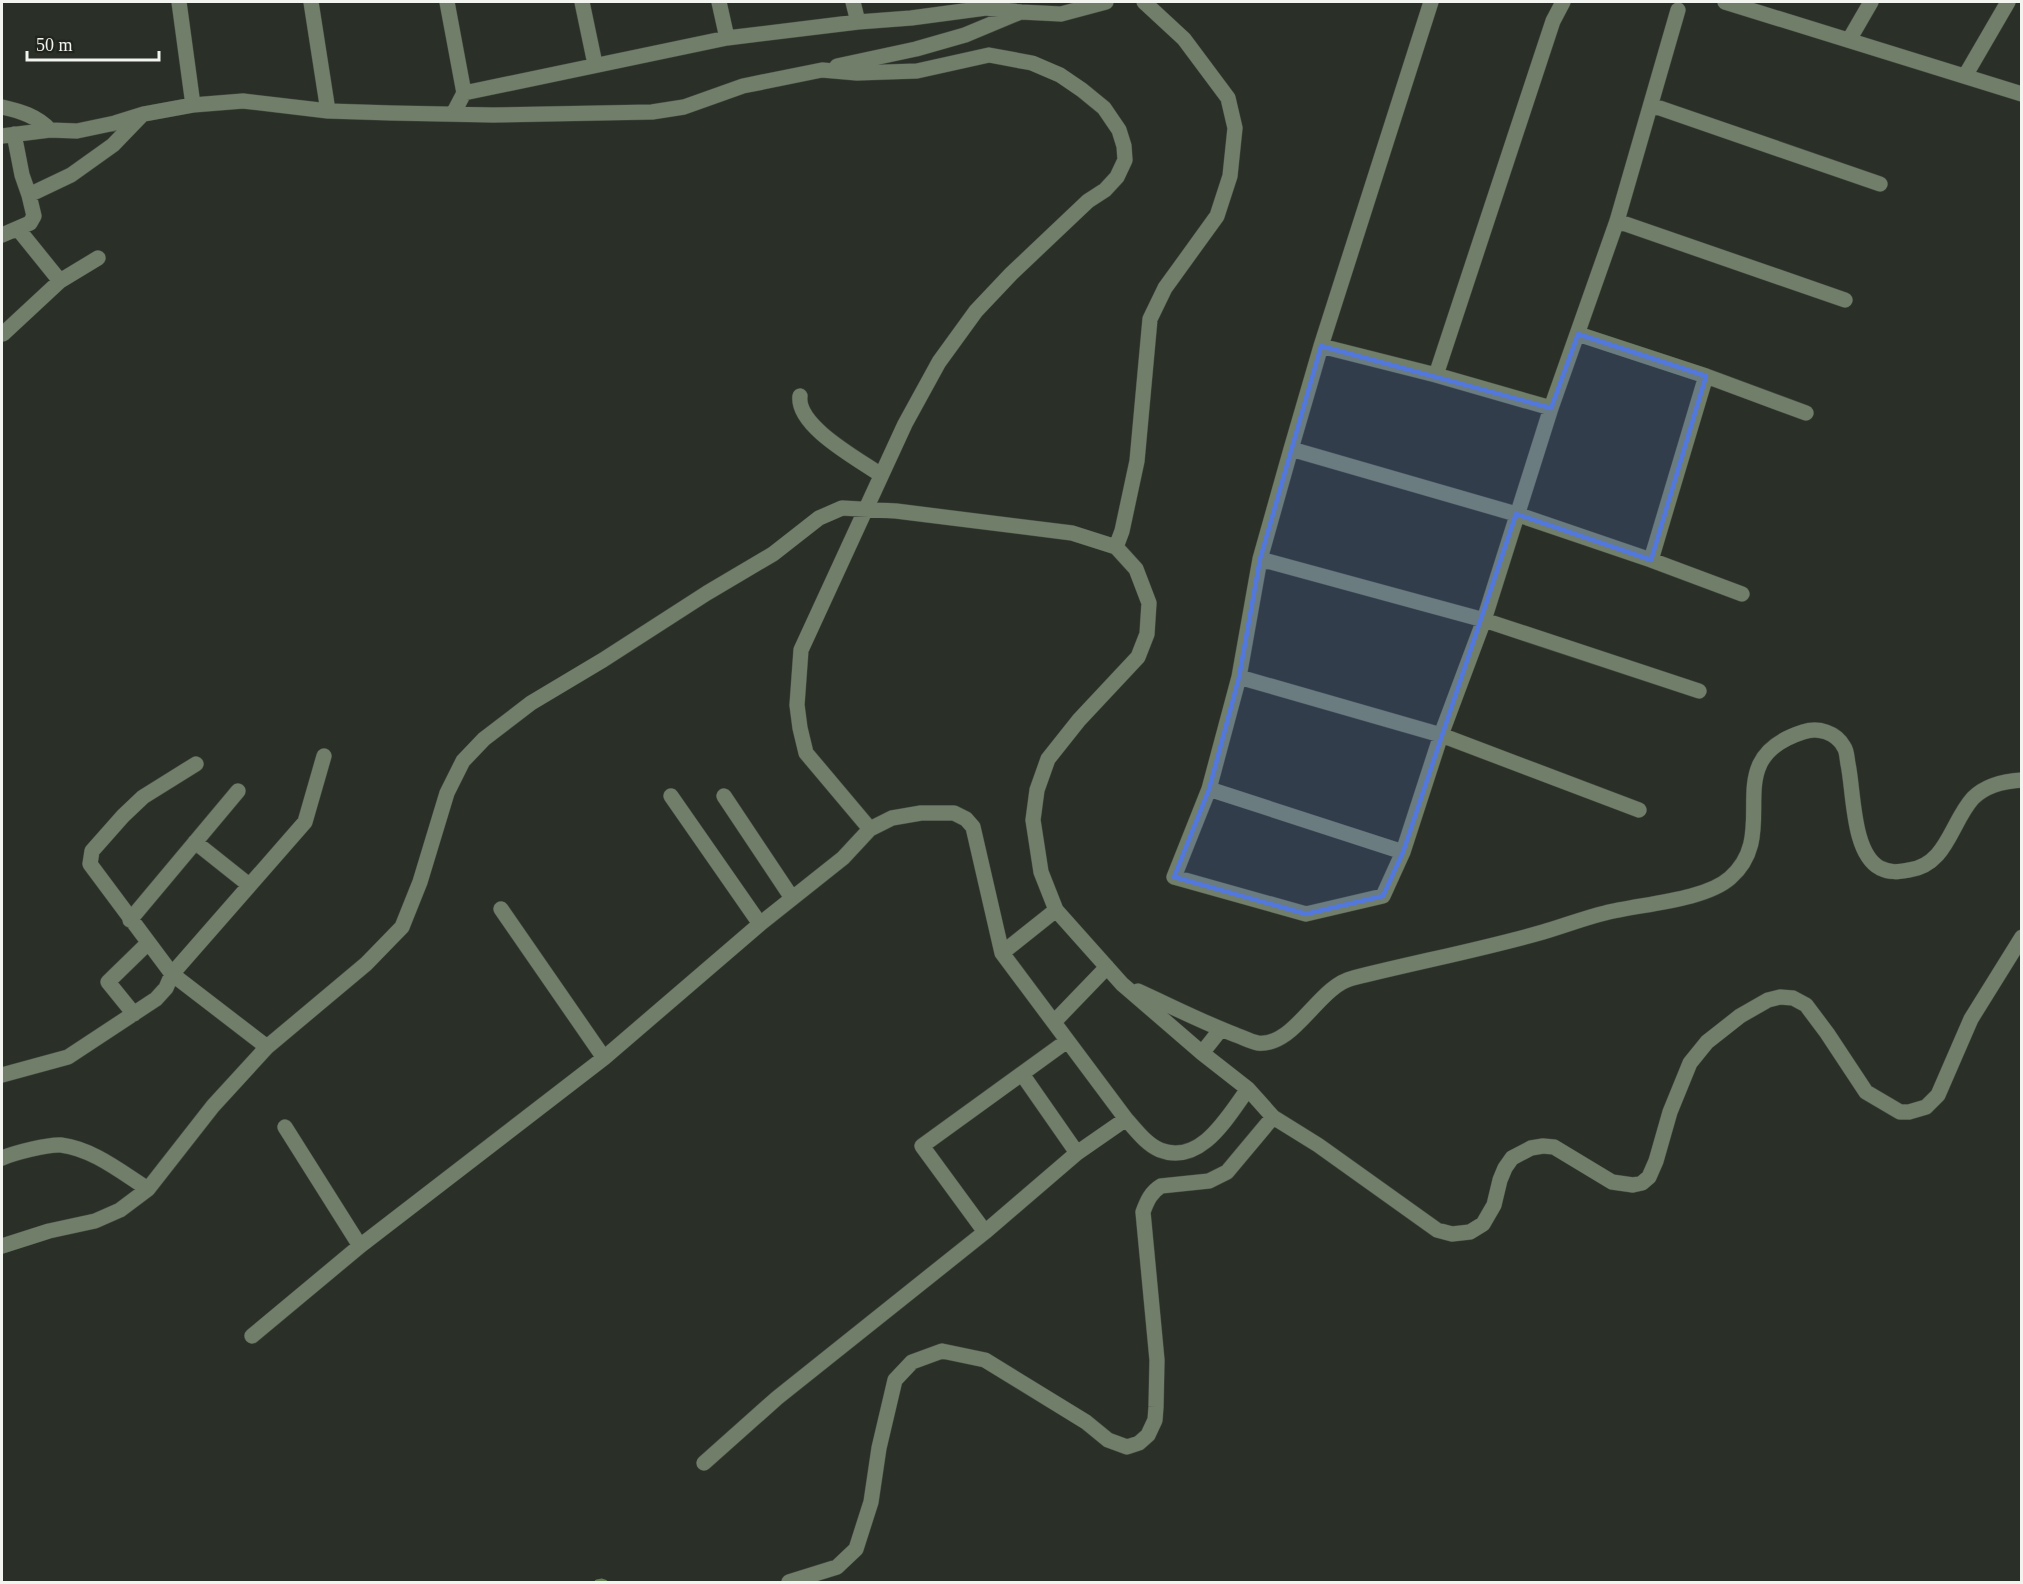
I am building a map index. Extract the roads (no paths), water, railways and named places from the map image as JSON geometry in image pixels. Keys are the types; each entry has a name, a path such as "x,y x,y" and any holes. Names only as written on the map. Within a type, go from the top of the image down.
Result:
{"street":[{"path":"179,2 193,105"},
{"path":"311,2 328,111"},
{"path":"447,2 464,93 453,114"},
{"path":"582,2 595,64"},
{"path":"719,2 727,38"},
{"path":"853,2 858,22"},
{"path":"464,93 727,38 911,18 985,5 1021,12 1061,14 1106,2"},
{"path":"1116,547 1122,531 1137,461 1150,319 1165,288 1217,216 1230,176 1235,128 1228,98 1185,39 1144,2"},
{"path":"1431,2 1321,346 1291,449 1260,559 1239,677 1209,789 1174,877 1306,914 1383,896 1403,852 1441,735 1484,620 1551,408 1617,220 1678,10"},
{"path":"1436,375 1553,21 1563,2"},
{"path":"1728,2 2022,94"},
{"path":"1849,40 1871,2"},
{"path":"1965,76 2008,2"},
{"path":"2,235 32,220 33,211 8,135 50,130 77,131 144,114 193,105 243,101 328,111 453,114 652,112 684,107 742,86 916,49 965,35 1021,12"},
{"path":"822,70 856,73 917,71 988,55 1032,63 1060,75 1104,108 1119,130 1125,160 1117,177 1105,190 1088,201 1011,274 976,311 939,362 905,424 801,650 797,705 806,753 870,829"},
{"path":"1651,105 1880,184"},
{"path":"2,107 40,120 50,130"},
{"path":"29,195 71,175 113,145 144,114"},
{"path":"1617,220 1845,300"},
{"path":"18,229 60,281"},
{"path":"2,334 60,281 98,258"},
{"path":"1578,334 1706,376 1806,413"},
{"path":"1321,346 1436,375 1551,408"},
{"path":"1651,560 1706,376"},
{"path":"800,396 801,411 809,423 881,475"},
{"path":"1291,449 1516,514 1743,594"},
{"path":"2,1246 49,1231 95,1221 120,1210 148,1189 173,1160 213,1106 267,1047 366,964 402,927 420,882 447,793 463,761 484,739 531,704 773,554 819,518 842,508 866,508 1072,532 1116,547 1136,569 1149,603 1147,634 1138,657 1079,720 1048,759 1037,790 1034,820 1041,872 1056,910 1122,984 1248,1089 1273,1117 1318,1145 1437,1230 1452,1234 1470,1232 1483,1224 1494,1205 1500,1180 1512,1158 1531,1148 1554,1147 1612,1182 1633,1185 1642,1183 1649,1177 1656,1161 1670,1112 1690,1063 1707,1042 1740,1016 1768,1000 1780,997 1793,998 1806,1005 1866,1092 1900,1112 1926,1107 1938,1095 1971,1019 2022,937"},
{"path":"1260,559 1484,620 1699,691"},
{"path":"1239,677 1441,735 1639,810"},
{"path":"1122,984 1257,1043 1274,1041 1286,1034 1331,989 1348,979 1543,932 1605,913 1707,891 1730,879 1749,850 1754,828 1756,772 1765,754 1781,742 1804,732 1818,729 1834,735 1844,747 1851,778 1859,837 1870,861 1879,868 1892,873 1921,869 1938,855 1972,799 1984,790 2008,781 2022,780"},
{"path":"2,1076 68,1057 161,994 172,974 305,822 324,756"},
{"path":"196,764 143,797 92,851 90,864 172,974 267,1047"},
{"path":"1209,789 1403,852"},
{"path":"130,920 238,791"},
{"path":"671,796 760,924"},
{"path":"724,796 792,898"},
{"path":"252,1336 360,1246 604,1058 760,924 843,858 870,829 892,818 921,813 954,813 966,819 973,827 1002,953 1125,1119 1146,1140 1160,1150 1171,1152 1198,1149 1218,1129 1248,1089"},
{"path":"195,842 249,885"},
{"path":"501,909 604,1058"},
{"path":"1002,953 1056,910"},
{"path":"134,1014 108,982 148,943"},
{"path":"1054,1022 1107,967"},
{"path":"1202,1053 1221,1029"},
{"path":"985,1232 922,1146 1067,1041"},
{"path":"1022,1074 1077,1153"},
{"path":"789,1582 837,1567 856,1549 871,1502 879,1448 895,1380 912,1362 942,1351 985,1360 1086,1422 1108,1440 1127,1447 1139,1443 1148,1435 1155,1420 1157,1360 1143,1212 1146,1204 1154,1190 1161,1186 1209,1181 1227,1172 1273,1117"},
{"path":"704,1463 777,1398 985,1232 1077,1153 1125,1119"},
{"path":"285,1127 360,1246"},
{"path":"2,1158 60,1145 93,1154 148,1189"}],"waterway":[{"path":"597,1582 605,1582"}]}
